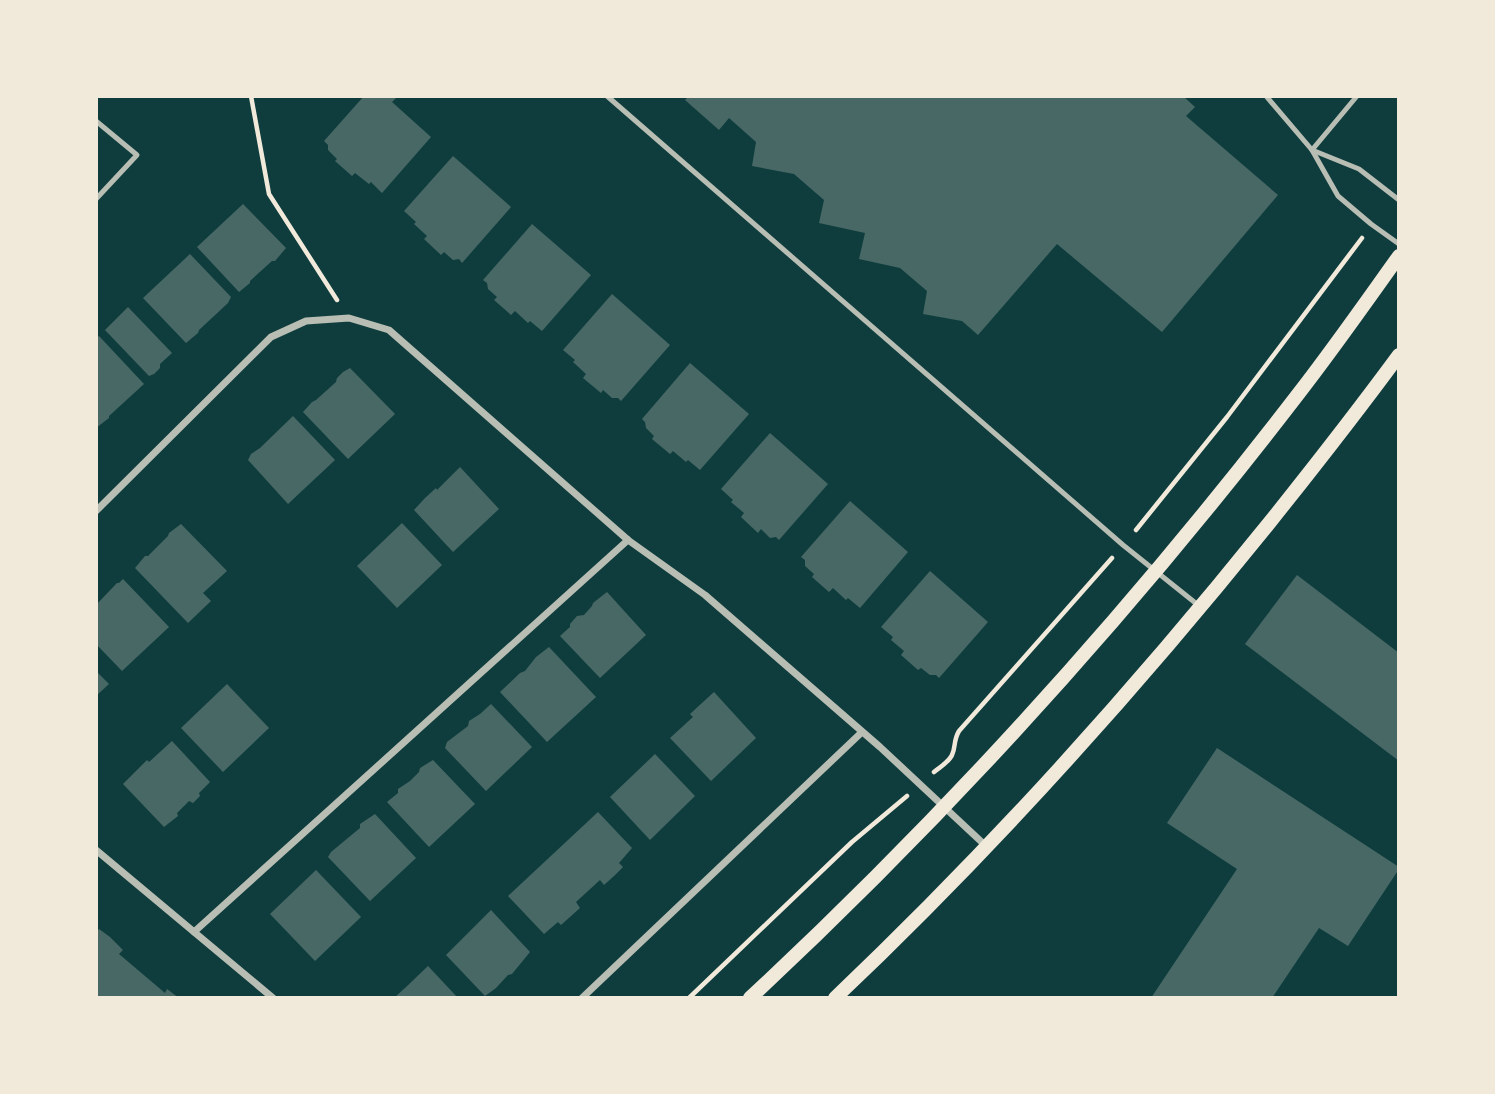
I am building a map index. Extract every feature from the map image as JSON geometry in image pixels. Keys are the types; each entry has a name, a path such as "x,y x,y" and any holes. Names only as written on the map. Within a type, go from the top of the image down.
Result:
{"main road":[{"path":"750,998 944,807 1063,678 1206,510 1301,390 1399,256"},
{"path":"835,998 987,848 1095,730 1201,607 1303,481 1399,355"}],"street":[{"path":"96,511 271,337 306,321 349,318 389,330 628,540 705,595 862,732 987,848"},
{"path":"194,932 628,540"},
{"path":"582,998 862,732"},
{"path":"96,850 273,998"}],"lane":[{"path":"607,96 1123,545 1201,607"},
{"path":"1266,96 1312,150 1338,196 1399,244"},
{"path":"1312,150 1357,96"},
{"path":"96,121 137,155 96,199"},
{"path":"1312,150 1359,169 1399,200"}],"path":[{"path":"251,96 268,194 349,318"},
{"path":"1139,527 1227,417 1359,242"},
{"path":"954,751 954,740 958,731 1097,575"},
{"path":"689,998 852,842 890,810"}],"building":[{"path":"364,96 398,96 392,102 431,137 382,193 371,182 369,184 355,173 352,176 335,161 337,159 324,141"},
{"path":"689,96 1183,96 1195,107 1186,116 1278,195 1162,332 1057,244 978,335 962,321 923,314 927,291 900,268 859,259 865,233 819,223 824,200 794,174 752,166 756,142 729,118 719,130 685,100"},
{"path":"453,156 511,207 462,263 459,259 453,260 444,252 441,255 424,239 427,236 404,211"},
{"path":"243,204 286,248 239,292 197,247"},
{"path":"532,224 591,275 542,331 515,311 511,315 494,300 497,297 483,280"},
{"path":"190,254 231,297 186,343 143,298"},
{"path":"612,294 670,345 621,401 612,398 603,390 601,393 583,378 586,374 563,350"},
{"path":"128,307 172,353 154,374 149,376 105,330"},
{"path":"99,336 144,384 96,428 96,338"},
{"path":"690,363 749,414 700,470 673,451 670,454 652,439 654,436 642,419"},
{"path":"350,368 395,414 348,459 303,412"},
{"path":"293,416 335,460 288,504 248,460 251,454"},
{"path":"770,433 828,484 779,540 776,537 770,538 761,529 758,533 741,517 744,513 721,489"},
{"path":"460,467 499,509 453,552 414,510"},
{"path":"850,501 908,552 860,608 833,588 829,592 812,577 814,574 805,566 805,560 801,557"},
{"path":"402,523 442,565 397,608 357,566"},
{"path":"181,524 227,571 203,593 211,601 188,623 135,568"},
{"path":"930,571 988,622 939,678 921,668 918,670 901,655 904,651 881,627"},
{"path":"1297,575 1399,653 1399,761 1245,644"},
{"path":"123,579 169,627 122,671 96,644 96,605"},
{"path":"607,592 646,635 600,678 560,636 577,616 584,615 593,603"},
{"path":"549,647 596,697 547,742 500,692"},
{"path":"96,671 109,684 96,696"},
{"path":"227,684 269,728 223,772 181,728"},
{"path":"714,692 756,738 711,781 670,738 693,717 690,714"},
{"path":"491,704 532,747 486,791 445,748 447,742"},
{"path":"172,741 210,782 193,803 189,801 177,813 178,816 164,827 123,784 147,760 149,762"},
{"path":"1217,748 1399,869 1348,946 1319,928 1272,998 1151,998 1237,869 1167,823"},
{"path":"655,754 695,796 650,840 610,797"},
{"path":"433,760 475,804 429,847 387,802 420,768"},
{"path":"598,812 632,848 619,863 623,867 614,876 604,885 600,880 576,902 580,908 561,925 558,922 544,934 508,896"},
{"path":"375,814 416,858 370,901 328,857 360,828 360,824"},
{"path":"316,870 361,917 315,961 270,914"},
{"path":"491,910 530,952 512,974 485,996 446,955"},
{"path":"99,929 123,950 119,954 165,993 167,989 179,998 96,998 96,932"},
{"path":"428,966 458,998 394,998 405,988"}]}
